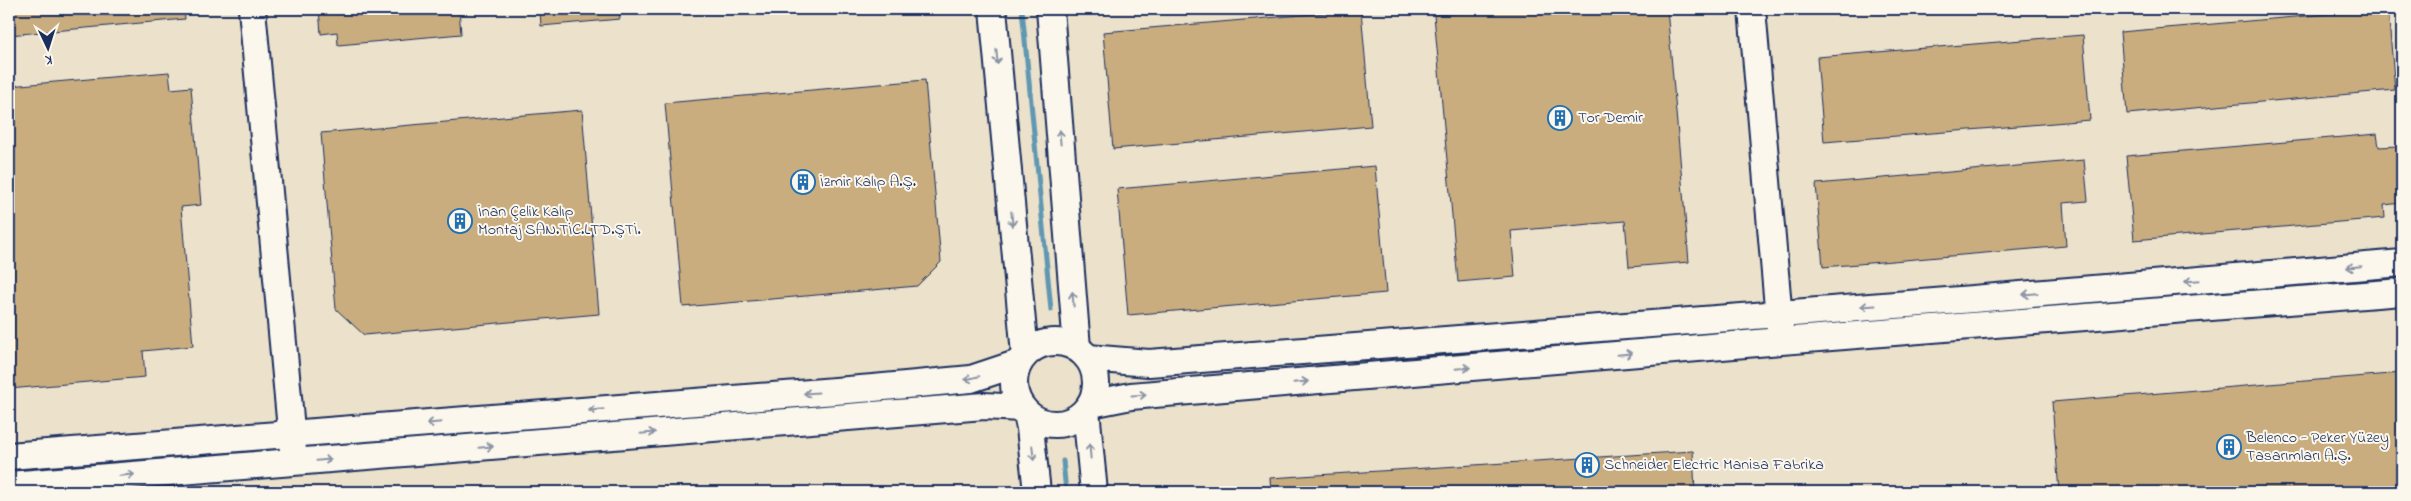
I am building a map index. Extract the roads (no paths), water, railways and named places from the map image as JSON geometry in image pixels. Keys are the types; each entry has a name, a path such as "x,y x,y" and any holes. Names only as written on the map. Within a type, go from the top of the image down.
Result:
{"street":[{"path":"252,9 294,462"},
{"path":"992,9 1022,358 1013,378 1014,392 1030,428 1037,492"},
{"path":"1050,9 1082,353 1094,370 1097,383 1089,407 1094,492"},
{"path":"1752,9 1782,341"},
{"path":"9,456 971,379 1022,358 1036,346 1050,342 1064,342 1082,353 1149,363 2402,263"},
{"path":"9,485 984,406 1024,411 1038,422 1052,425 1066,424 1078,418 1089,407 1131,396 1782,341 2402,292"}],"waterway":[{"path":"1022,9 1051,310"},
{"path":"1063,461 1066,492"}],"place":[{"name":"Tor Demir","path":"1560,118"},
{"name":"İzmir Kalıp A.Ş.","path":"803,182"},
{"name":"İnan Çelik Kalıp Montaj SAN.TİC.LTD.ŞTİ.","path":"460,221"},
{"name":"Belenco - Peker Yüzey Tasarımları A.Ş.","path":"2229,447"},
{"name":"Schneider Electric Manisa Fabrika","path":"1587,465"}]}
